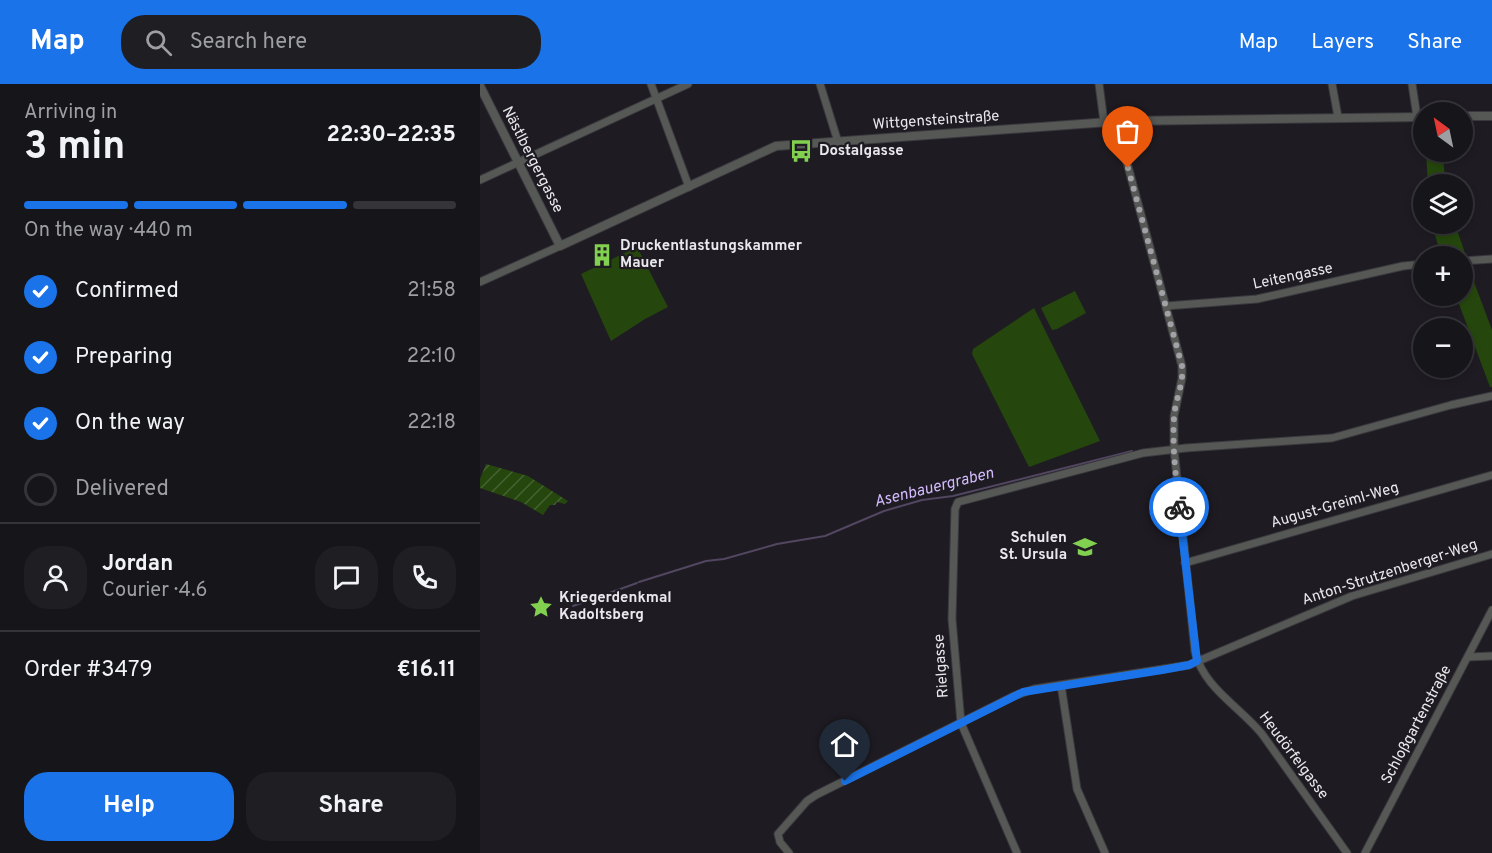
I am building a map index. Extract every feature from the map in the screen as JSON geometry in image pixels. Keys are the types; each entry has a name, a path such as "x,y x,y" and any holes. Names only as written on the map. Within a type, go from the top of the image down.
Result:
{"street":[{"path":"651,84 689,187"},
{"path":"480,180 688,84"},
{"path":"820,84 838,142"},
{"path":"1099,84 1104,122"},
{"path":"1332,84 1338,117"},
{"path":"1412,84 1416,102"},
{"name":"Nästlbergergasse","path":"480,86 560,246"},
{"path":"1473,116 1492,116"},
{"name":"Wittgensteinstraße","path":"480,282 776,146 1104,122 1413,117"},
{"name":"Heudörfelgasse","path":"1116,122 1183,372 1174,416 1174,449 1197,661 1213,686 1262,734 1347,853"},
{"path":"1473,260 1492,259"},
{"name":"Leitengasse","path":"1166,306 1257,299 1413,265"},
{"path":"1174,449 1332,438 1492,396"},
{"name":"Rielgasse","path":"1017,853 961,723 952,619 955,509 958,502 1125,458 1174,449"},
{"name":"August-Greiml-Weg","path":"1185,562 1492,475"},
{"name":"Anton-Strutzenberger-Weg","path":"789,853 778,836 779,832 811,798 1023,692 1189,665 1352,596 1492,554"},
{"name":"Schloßgartenstraße","path":"1365,853 1492,610"},
{"path":"1468,657 1492,656"},
{"path":"1061,686 1077,789 1105,853"}],"green space":[{"path":"1427,162 1443,162 1445,174 1427,174"},
{"path":"1435,234 1458,234 1463,246 1438,246"},
{"path":"637,247 668,307 611,341 581,274"},
{"path":"1473,279 1492,330 1492,387 1490,387 1473,342 1473,318 1464,318 1460,306 1473,306"},
{"path":"1075,291 1086,313 1052,330 1041,308"},
{"path":"1034,308 1100,441 1029,467 972,354 973,349"},
{"path":"486,464 528,476 568,501 565,504 557,502 555,505 550,505 543,515 521,502 480,488 480,479"}],"waterway":[{"name":"Asenbauergraben","path":"639,582 706,561 724,559 777,544 825,536 884,511 922,500 953,496 1132,451"},
{"name":"Asenbauergraben","path":"573,606 637,583"}],"way so far":[{"path":"1128,168 1183,372 1174,421 1179,507"}],"place":[{"name":"Dostalgasse","path":"801,151"},
{"name":"Druckentlastungskammer Mauer","path":"602,255"},
{"name":"Schulen St. Ursula","path":"1085,547"},
{"name":"Kriegerdenkmal Kadoltsberg","path":"541,607"}],"route":[{"path":"845,781 1023,692 1162,670 1189,665 1197,661 1179,507"}]}
